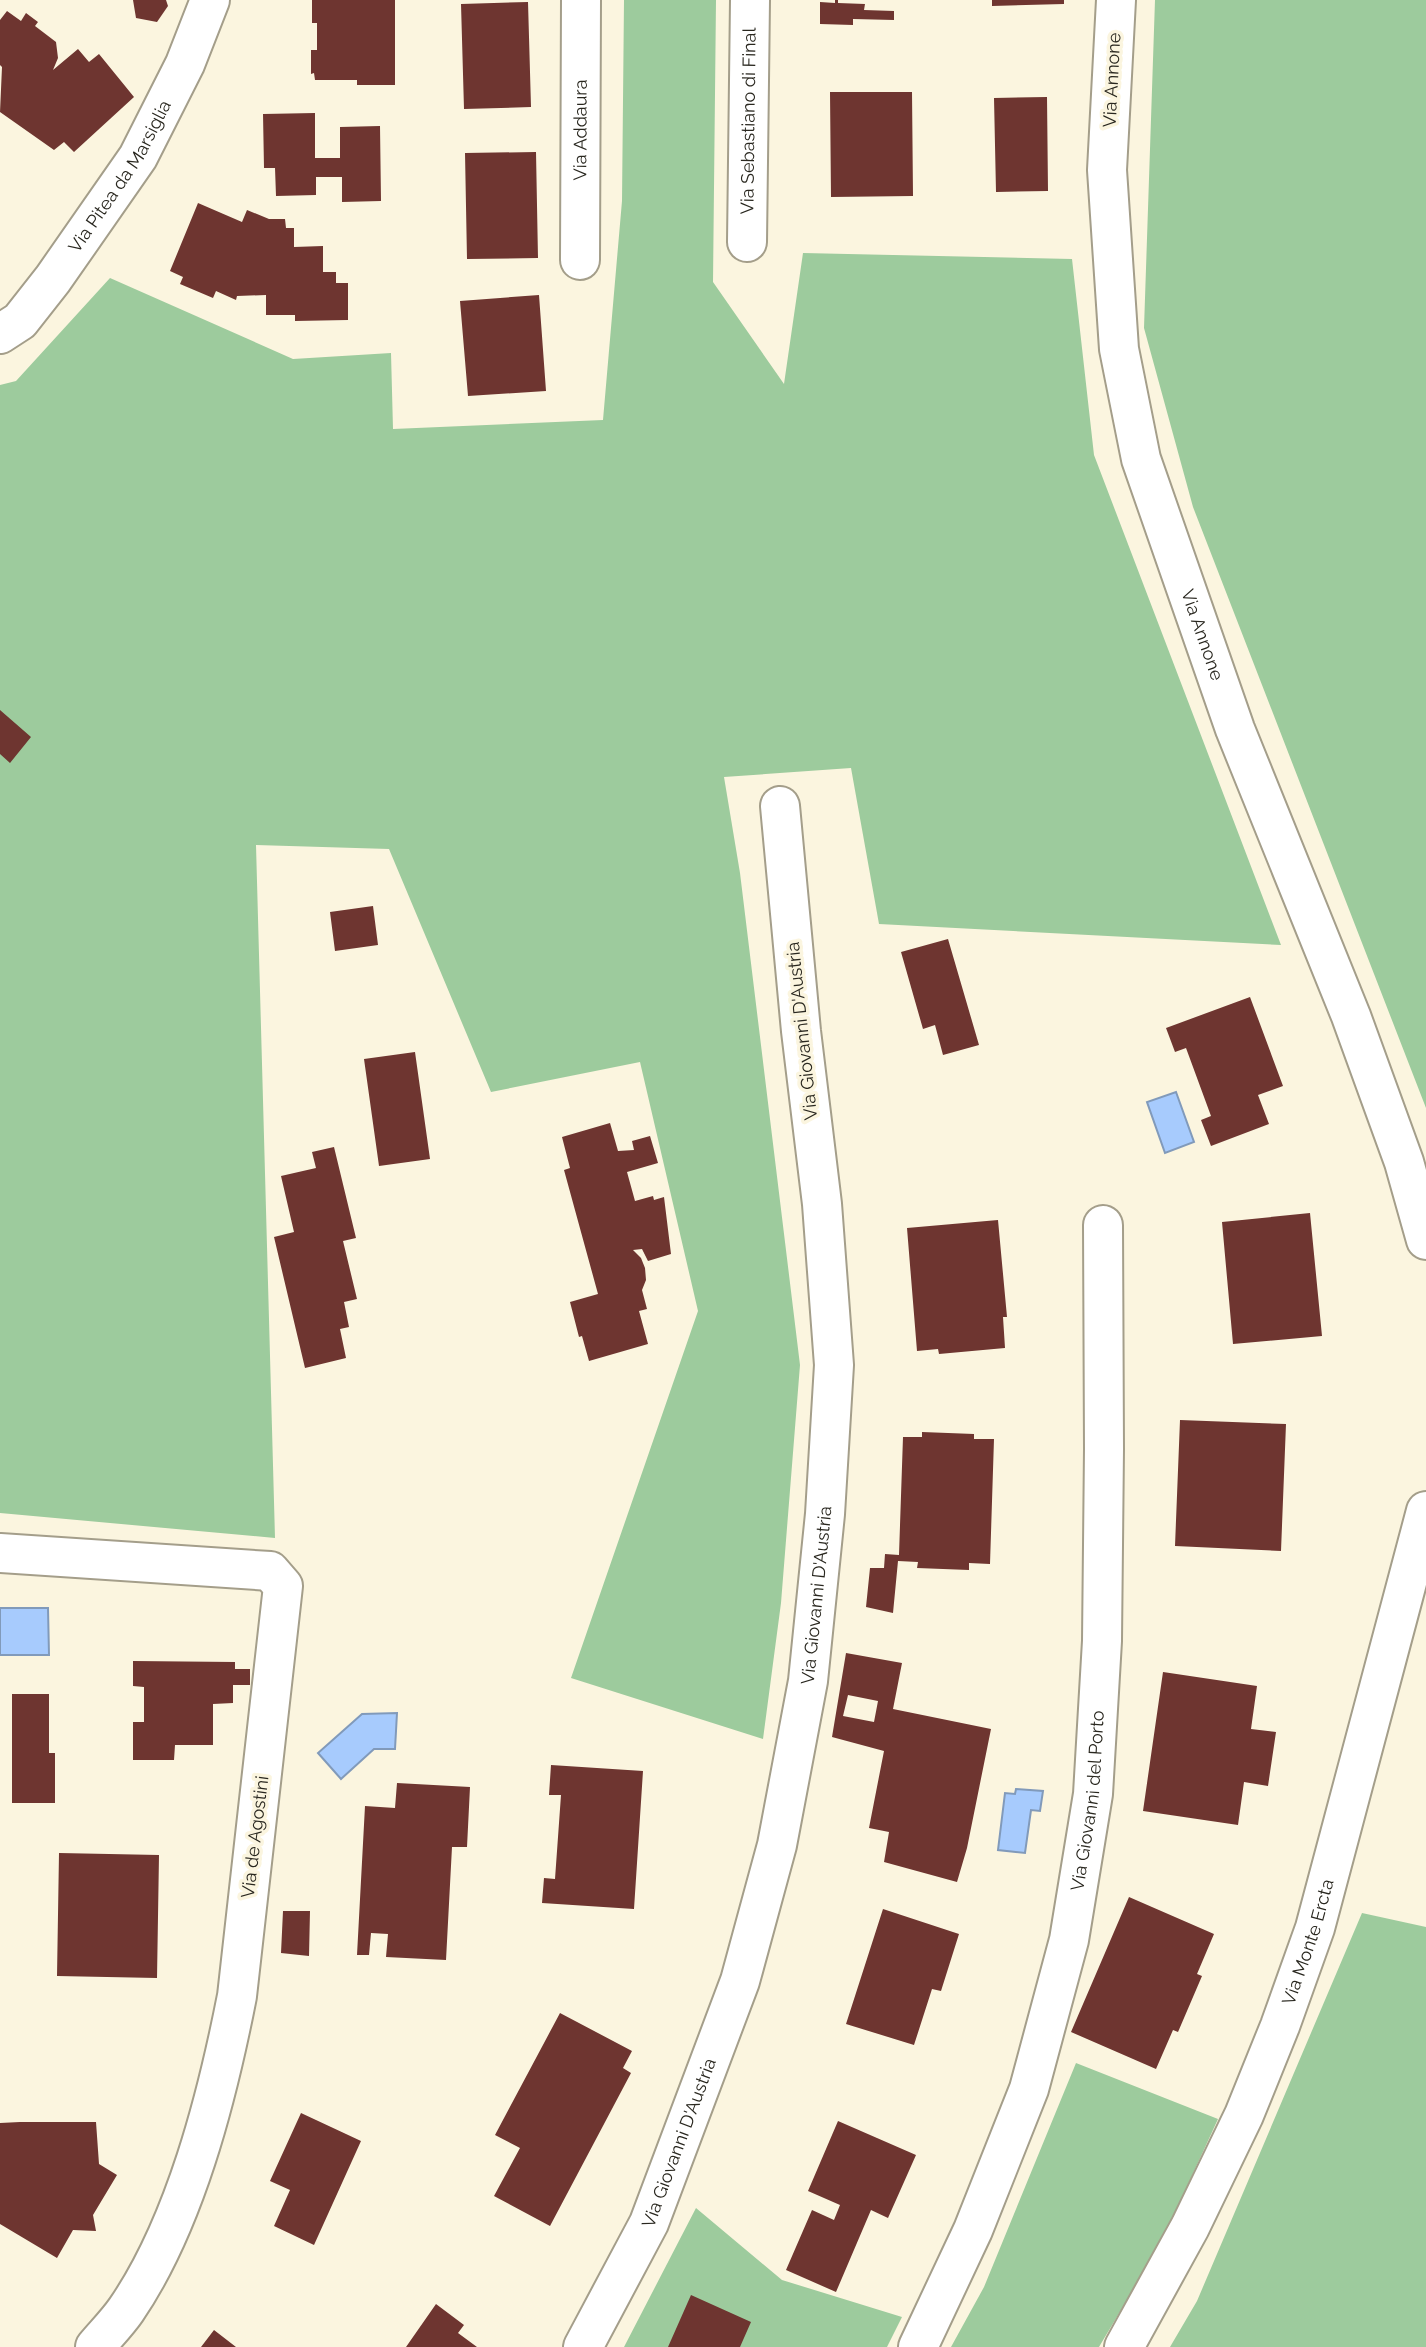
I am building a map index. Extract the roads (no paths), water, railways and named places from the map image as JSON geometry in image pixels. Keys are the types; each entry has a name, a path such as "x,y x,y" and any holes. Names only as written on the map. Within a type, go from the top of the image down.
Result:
{"street":[{"name":"Via Pitea da Marsiglia","path":"0,334 20,321 138,157 185,64 210,0"},
{"name":"Via Addaura","path":"580,260 581,0"},
{"name":"Via Sebastiano di Final","path":"747,242 750,0"},
{"name":"Via Annone","path":"1116,0 1107,170 1119,349 1141,459 1235,729 1351,1016 1404,1162 1426,1240"},
{"name":"Via Giovanni D'Austria","path":"583,2347 649,2223 740,1981 777,1845 808,1681 825,1514 834,1365 822,1204 801,1031 780,806"},
{"name":"Via Giovanni del Porto","path":"918,2347 973,2230 1030,2090 1072,1927 1093,1794 1102,1641 1103,1225"},
{"name":"Via Monte Ercta","path":"1124,2347 1191,2227 1244,2115 1280,2026 1315,1928 1426,1511"},
{"name":"Via de Agostini","path":"0,1553 270,1570 282,1586 237,1996 226,2053 189,2179 159,2250 126,2310 95,2347"}],"water":[{"path":"1176,1092 1194,1142 1165,1153 1147,1102"},
{"path":"0,1608 48,1608 49,1655 0,1655"},
{"path":"397,1713 395,1749 374,1749 341,1779 318,1753 362,1714"},
{"path":"1016,1789 1043,1791 1040,1811 1031,1810 1025,1853 998,1850 1005,1793 1015,1794"}]}
